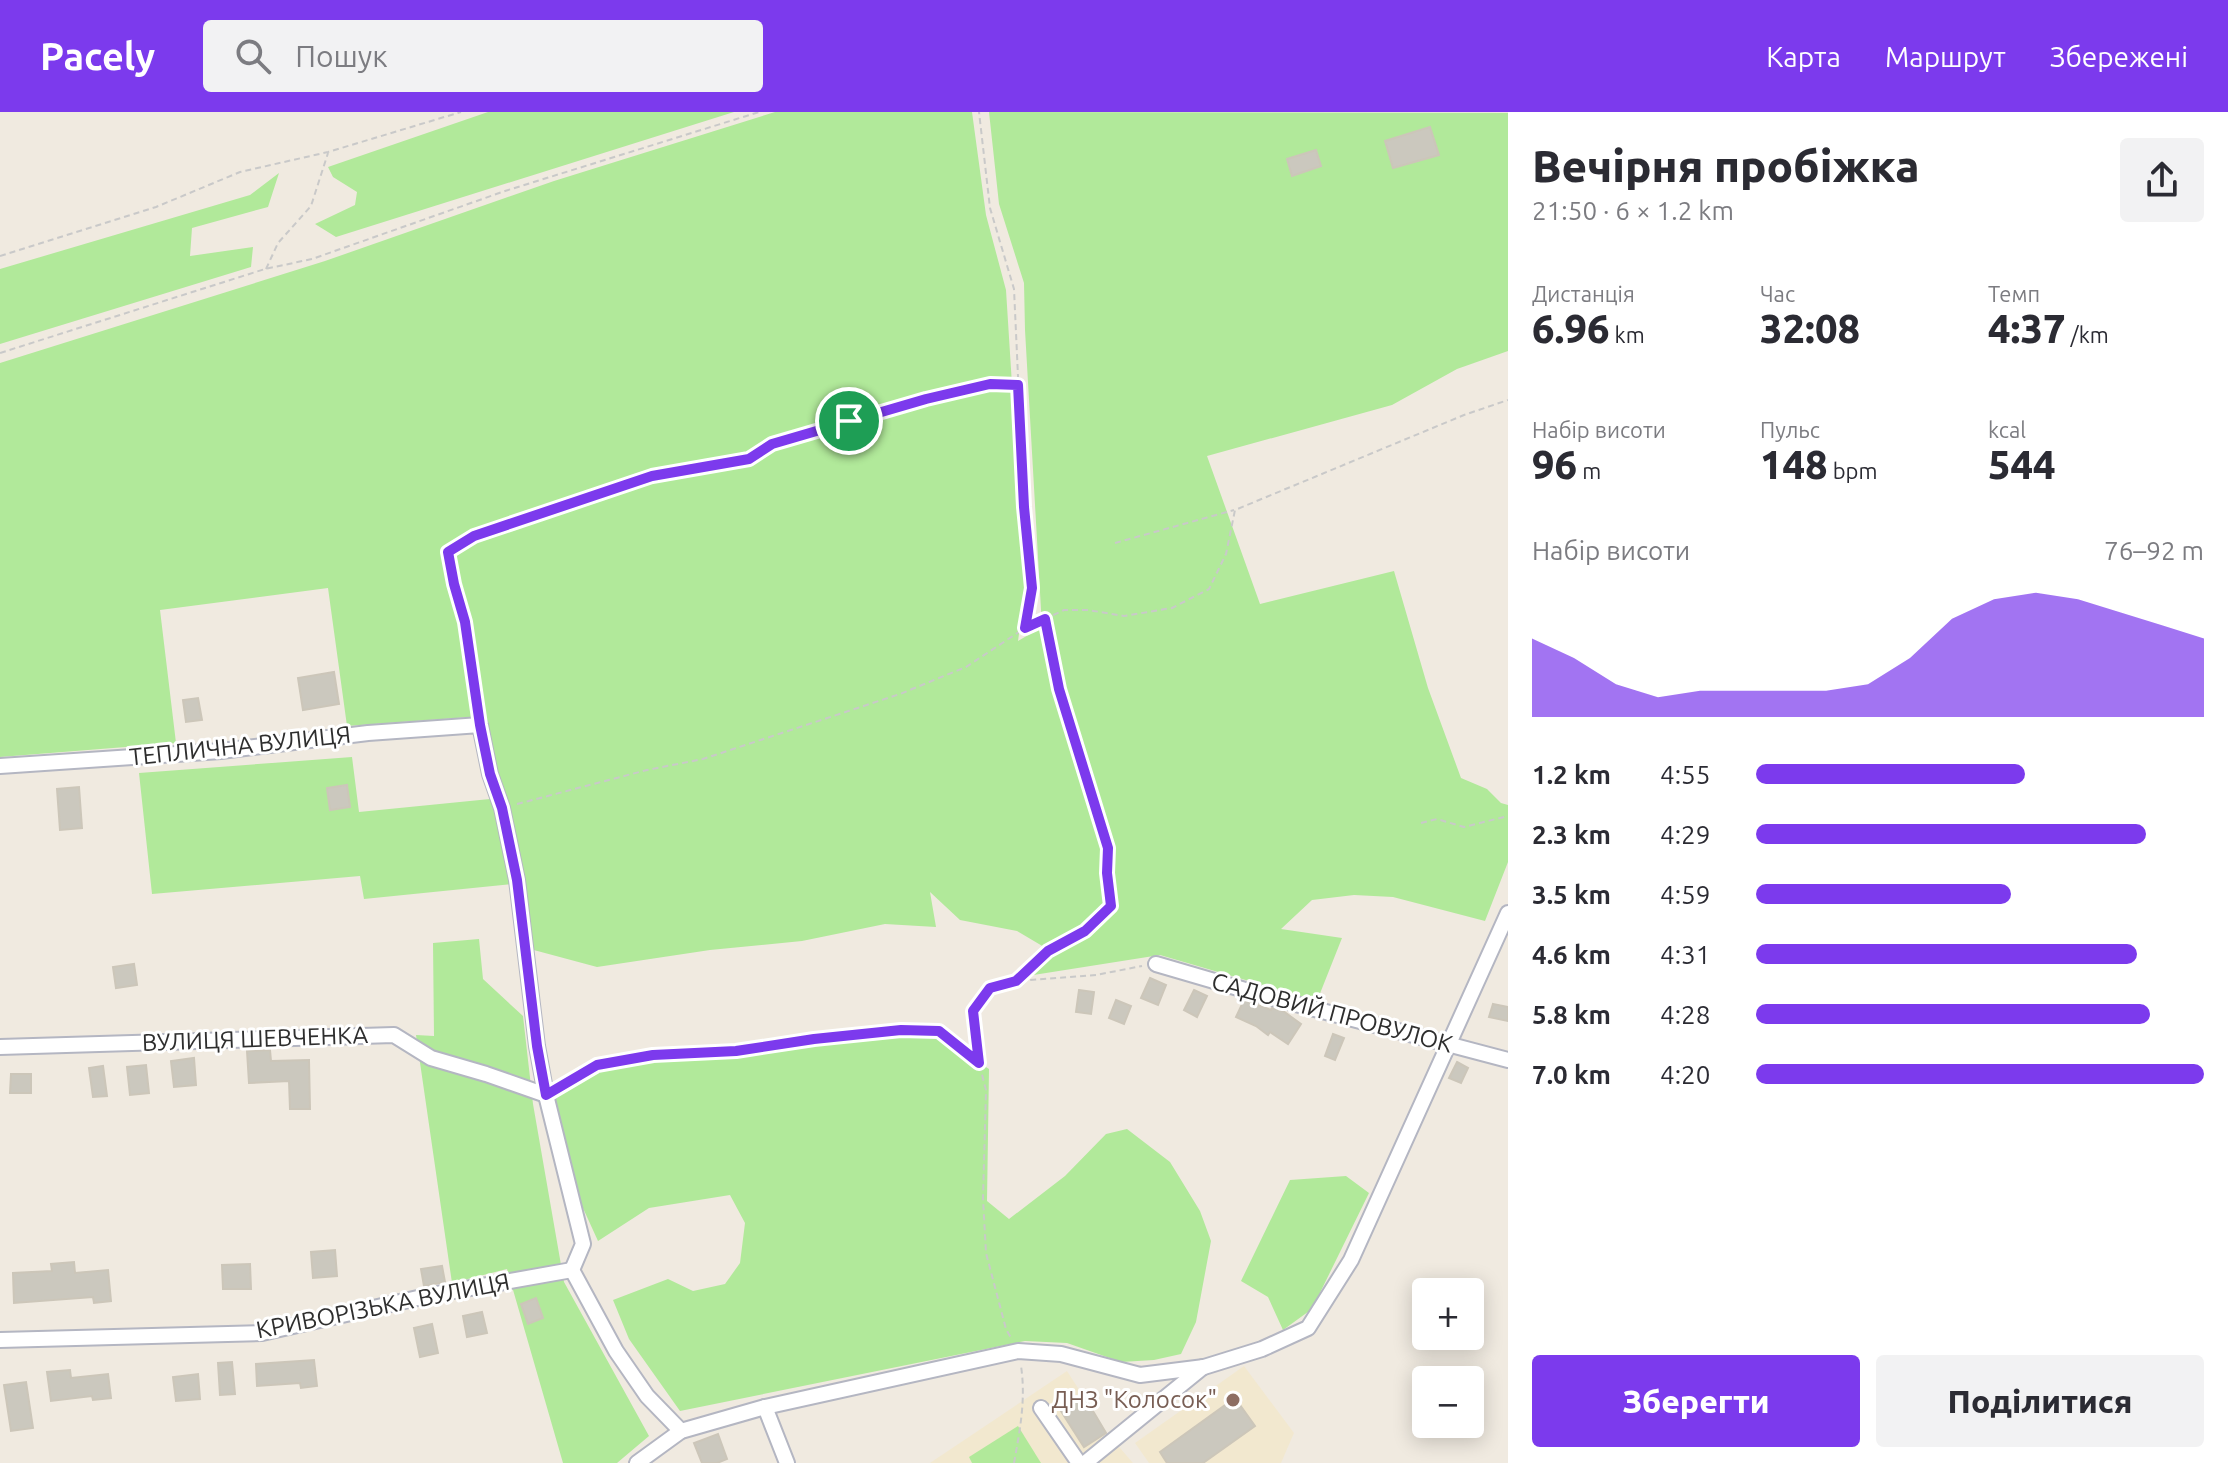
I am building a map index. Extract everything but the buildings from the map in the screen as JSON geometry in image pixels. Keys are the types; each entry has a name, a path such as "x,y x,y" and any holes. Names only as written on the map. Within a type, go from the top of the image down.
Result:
{"street":[{"name":"ТЕПЛИЧНА ВУЛИЦЯ","path":"0,766 221,751 368,733 480,725"},
{"path":"480,725 517,880 546,1095 583,1244 572,1270 616,1351 647,1396 681,1431"},
{"path":"637,1463 681,1431 765,1407 1018,1351 1061,1354 1140,1375 1204,1367 1262,1349 1308,1328 1351,1260 1508,913"},
{"name":"САДОВИЙ ПРОВУЛОК","path":"1156,964 1508,1060"},
{"name":"ВУЛИЦЯ ШЕВЧЕНКА","path":"0,1047 394,1035 431,1058 546,1095"},
{"name":"КРИВОРІЗЬКА ВУЛИЦЯ","path":"0,1340 262,1333 431,1295 572,1270"},
{"path":"1041,1408 1082,1463 1204,1367"},
{"path":"765,1407 787,1463"}],"path":[{"path":"0,256 156,207 240,172 328,152 461,112"},
{"path":"0,353 265,269 312,259 505,191 759,112"},
{"path":"979,112 990,208 1014,289 1024,507 1032,588 1025,628"},
{"path":"265,269 278,243 311,206 328,152"},
{"path":"480,725 465,622 448,552 474,536 652,476 749,459 772,444 926,399 990,384 1018,385"},
{"path":"1115,543 1235,510 1464,415 1508,400"},
{"path":"502,808 647,770 703,759 900,694 966,667 1025,628 1064,610 1124,616 1172,608 1209,589 1226,554 1235,510"},
{"path":"1016,981 1048,951 1085,931 1111,906 1108,848 1059,689 1045,619"},
{"path":"1421,823 1437,819 1464,827 1508,816"},
{"path":"1014,1463 1024,1386 1018,1351 1006,1329 986,1253 983,1198 986,1090 979,1063 973,1011 990,988 1016,981 1096,975 1156,964"},
{"path":"546,1095 597,1065 653,1055 736,1051 901,1030 939,1031 979,1063"}],"shaded area":[{"name":"ДНЗ \"Колосок\"","path":"1244,1366 1294,1433 1281,1463 1149,1463 1135,1443"},
{"path":"1067,1371 1107,1433 1133,1463 930,1463"}],"green space":[{"path":"488,112 734,112 336,237 315,224 355,205 357,192 333,177 328,167"},
{"path":"775,112 972,112 986,215 1006,290 1025,590 1018,641 1042,627 1024,283 999,204 989,112 1508,113 1508,351 1457,369 1392,405 1207,456 1260,604 1394,571 1428,688 1461,778 1487,789 1501,803 1508,805 1508,862 1485,921 1393,897 1354,895 1312,900 1281,929 1342,938 1317,1001 1160,955 1014,978 1044,947 1017,931 960,920 930,892 936,927 885,924 802,941 710,950 597,967 530,949 523,883 364,899 360,876 152,894 139,773 352,757 359,812 490,799 470,717 347,726 328,588 160,610 176,743 0,757 0,363 325,261 554,181"},
{"path":"279,173 268,207 192,228 190,256 253,247 251,267 0,344 0,269 250,195"},
{"path":"479,939 483,979 523,1016 533,1104 564,1282 649,1436 617,1463 563,1463 507,1269 452,1283 416,1035 434,1036 433,943"},
{"path":"936,1025 940,1038 989,1069 987,1201 1009,1219 1065,1176 1106,1134 1127,1129 1170,1162 1200,1211 1211,1241 1196,1322 1181,1354 1121,1362 1067,1343 1025,1341 680,1411 629,1339 613,1300 668,1279 693,1291 725,1284 740,1263 745,1223 730,1195 649,1208 598,1241 577,1195 548,1088 598,1059 659,1048 735,1049 813,1036"},
{"path":"1346,1176 1369,1193 1312,1309 1283,1330 1268,1297 1241,1281 1290,1180"},
{"path":"1018,1426 1041,1463 972,1463 969,1457"}],"place":[{"name":"ДНЗ \"Колосок\"","path":"1233,1400"}],"route":[{"path":"990,384 1018,385 1024,507 1032,588 1025,628 1045,619 1059,689 1108,848 1111,906 1085,931 1048,951 1016,981 990,988 973,1011 979,1063 939,1031 901,1030 736,1051 653,1055 597,1065 546,1095 517,880 502,808 490,774 465,622 448,552 474,536 652,476 749,459 772,444 849,421 990,384"}]}
